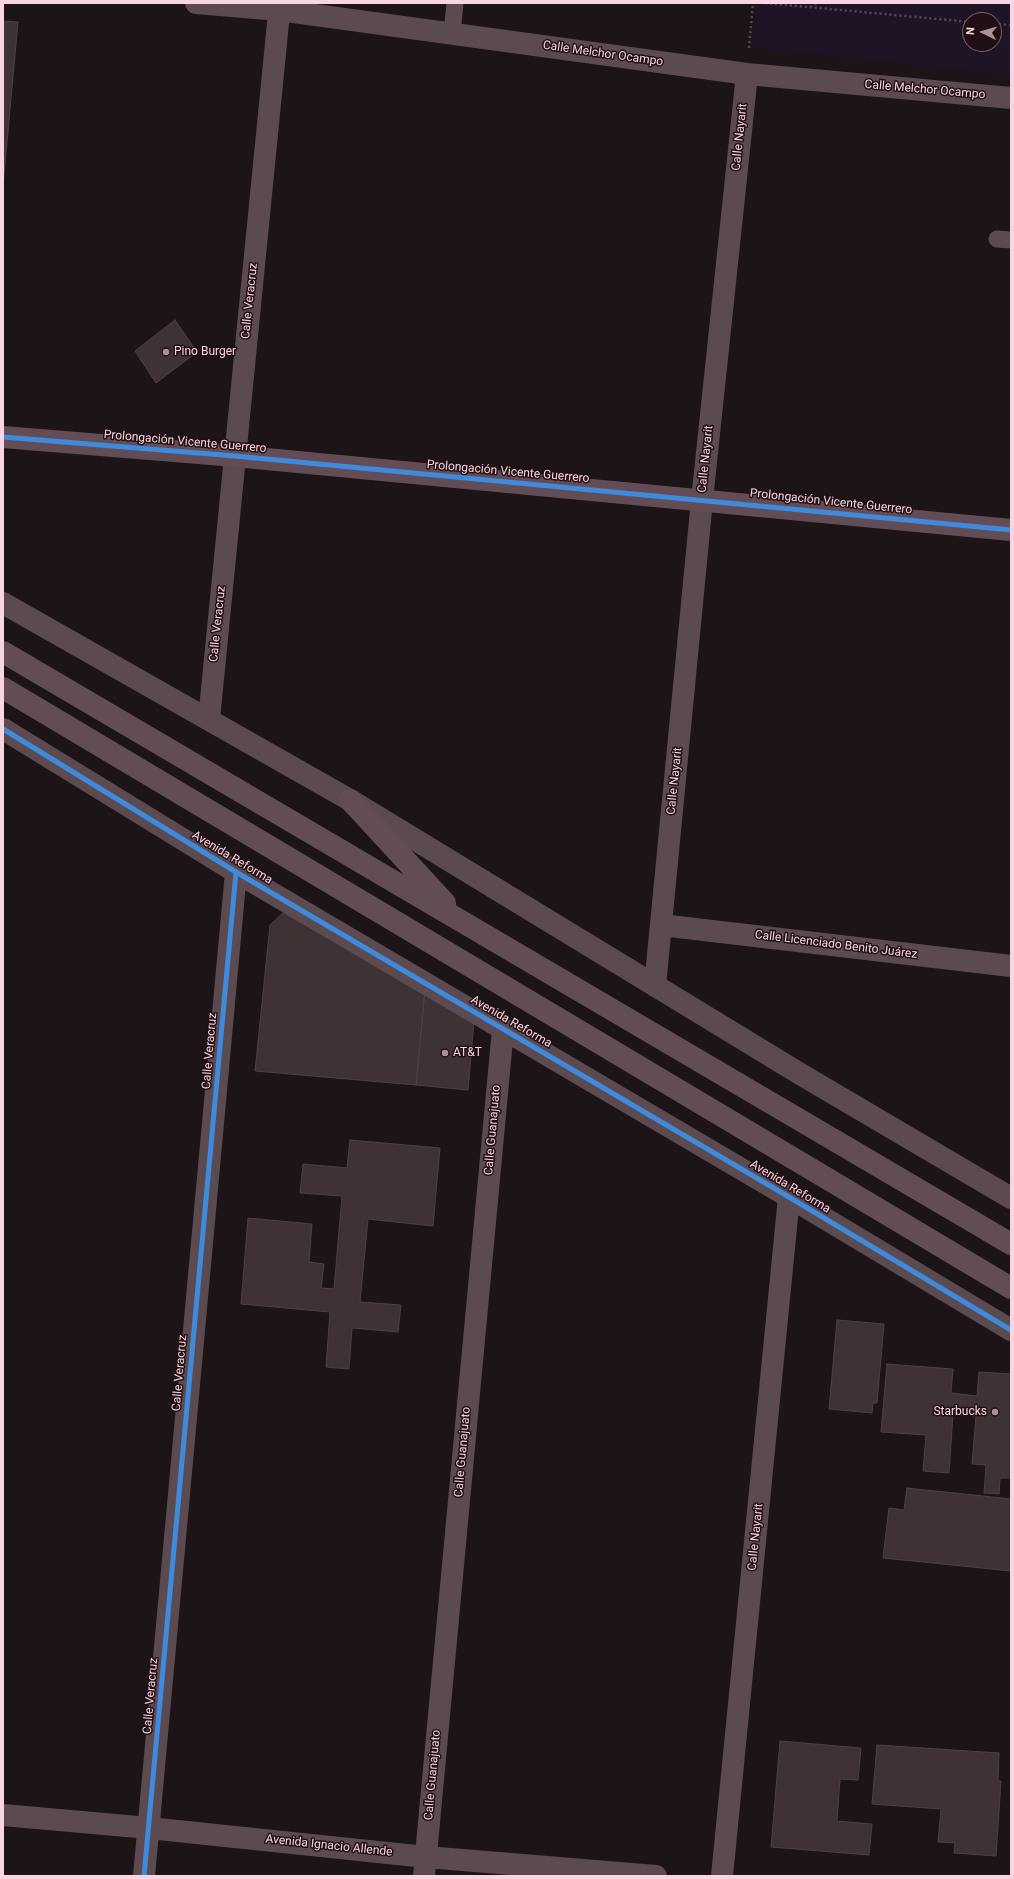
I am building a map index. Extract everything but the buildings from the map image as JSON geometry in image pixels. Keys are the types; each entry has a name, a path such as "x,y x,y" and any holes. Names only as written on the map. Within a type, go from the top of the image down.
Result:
{"main road":[{"name":"Prolongación Vicente Guerrero","path":"3,437 235,456 1011,530"},
{"path":"3,652 460,919 1011,1244"},
{"path":"3,688 1011,1288"},
{"path":"350,800 460,919"}],"street":[{"name":"Calle Melchor Ocampo","path":"196,3 279,7 452,34 746,74 1011,98"},
{"name":"Calle Veracruz","path":"209,719 279,7"},
{"name":"Calle Nayarit","path":"655,986 702,500 746,74"},
{"path":"3,603 350,800 655,986 1011,1198"},
{"name":"Avenida Reforma","path":"3,729 236,872 1011,1330"},
{"name":"Calle Veracruz","path":"144,1876 236,872"},
{"name":"Calle Licenciado Benito Juárez","path":"661,925 1011,966"},
{"name":"Calle Guanajuato","path":"425,1866 503,1029"},
{"name":"Calle Nayarit","path":"722,1876 789,1198"},
{"name":"Avenida Ignacio Allende","path":"3,1815 149,1828 425,1866 656,1876"}],"lane":[{"path":"452,34 455,3"}],"path":[{"path":"746,74 753,3"},
{"path":"765,3 962,21"},
{"path":"810,7 816,3"}],"shaded area":[{"path":"755,3 1011,3 1011,76 751,48"}],"cycle path":[{"path":"3,437 235,456 1011,530"},
{"path":"3,729 236,872 789,1197 1011,1330"},
{"path":"144,1876 236,872"}],"place":[{"name":"Pino Burger","path":"166,352"},
{"name":"AT&T","path":"445,1053"},
{"name":"Starbucks","path":"995,1412"}]}
